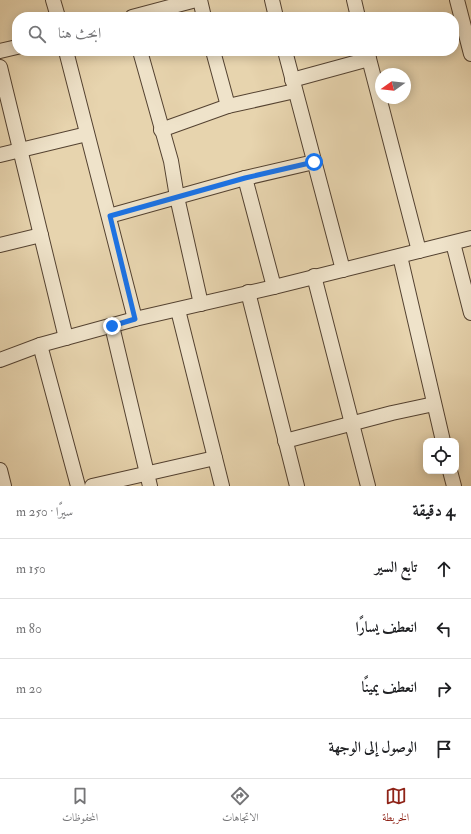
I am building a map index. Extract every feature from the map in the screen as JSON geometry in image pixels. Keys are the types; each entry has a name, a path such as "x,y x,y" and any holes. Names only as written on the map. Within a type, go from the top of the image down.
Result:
{"street":[{"path":"53,0 57,12"},
{"path":"151,12 196,0"},
{"path":"200,0 203,12"},
{"path":"272,0 275,12"},
{"path":"354,0 357,12"},
{"path":"457,0 471,54"},
{"path":"0,51 12,48"},
{"path":"67,56 110,216 135,319"},
{"path":"141,56 171,161 177,197 201,304"},
{"path":"214,56 228,106"},
{"path":"286,56 342,270"},
{"path":"161,130 228,106 294,85 366,56"},
{"path":"368,56 419,251"},
{"path":"0,67 66,338"},
{"path":"0,155 87,134"},
{"path":"110,216 245,178 314,162"},
{"path":"245,178 274,287"},
{"path":"0,245 41,235"},
{"path":"1,356 135,319 274,287 471,238"},
{"path":"453,243 471,313"},
{"path":"400,256 442,438"},
{"path":"314,276 368,486"},
{"path":"248,292 297,486"},
{"path":"178,310 222,486"},
{"path":"112,326 148,480"},
{"path":"40,345 78,486"},
{"path":"285,441 352,423 434,404"},
{"path":"92,486 148,480 216,458"},
{"path":"0,470 4,486"},
{"path":"451,474 454,486"}],"route":[{"path":"112,326 135,319 110,216 245,178 314,162"}]}
